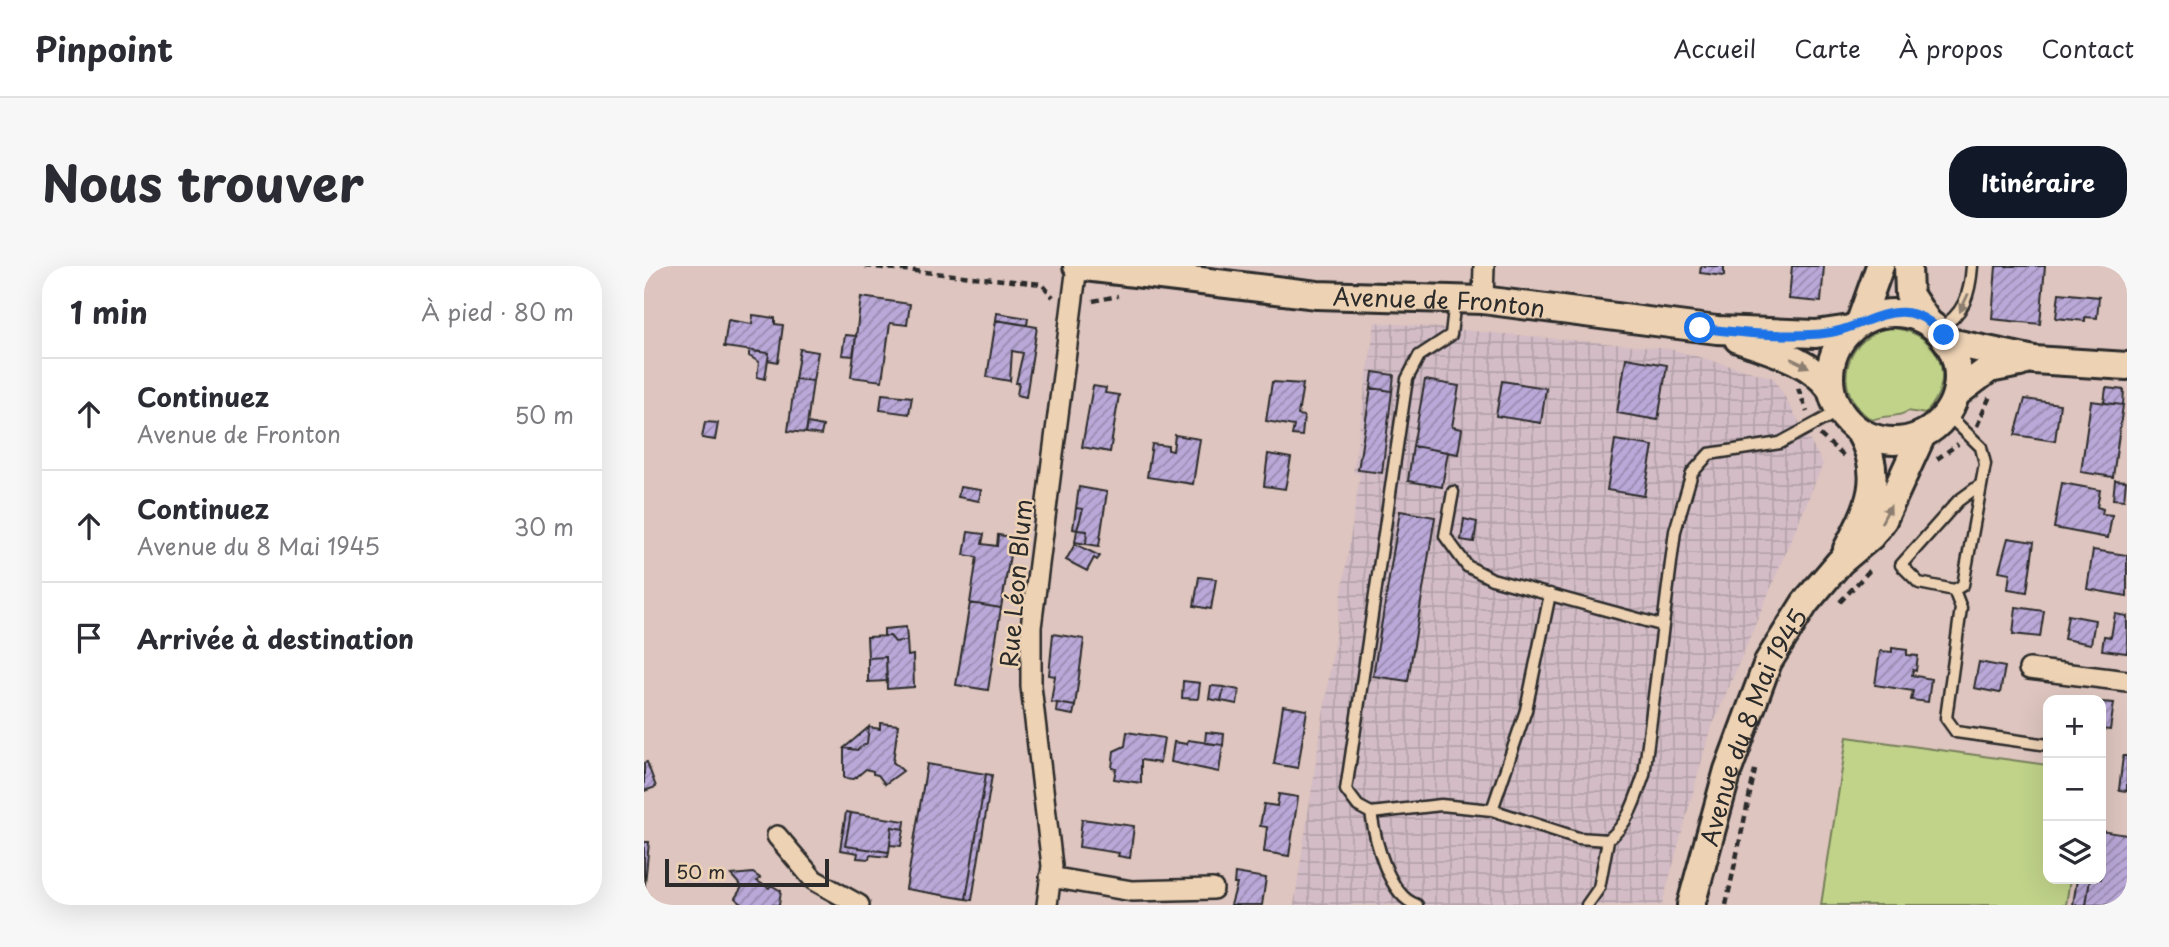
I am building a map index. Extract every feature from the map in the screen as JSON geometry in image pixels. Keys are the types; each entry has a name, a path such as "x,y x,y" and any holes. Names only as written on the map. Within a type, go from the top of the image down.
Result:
{"main road":[{"name":"Avenue de Fronton","path":"1077,266 1317,295 1483,300 1717,330 1816,334 1855,325"},
{"path":"1835,400 1833,356 1855,325 1880,266"},
{"path":"1908,266 1909,294 1938,331 1958,367 1952,403"},
{"path":"1855,325 1886,312 1900,312 1938,331 2034,360 2127,366"},
{"name":"Avenue de Fronton","path":"1717,330 1803,363 1820,375 1835,400"},
{"name":"Avenue du 8 Mai 1945","path":"1691,905 1728,770 1768,662 1805,603 1840,562 1871,536 1883,520 1922,435 1952,403 1989,369 2034,360"},
{"name":"Avenue du 8 Mai 1945","path":"1835,400 1859,431 1873,459 1874,476 1863,518 1840,562"},
{"name":"Avenue du 8 Mai 1945","path":"1859,431 1890,441 1922,435"}],"street":[{"name":"Rue Léon Blum","path":"1047,905 1052,866 1031,686 1031,627 1077,266"},
{"path":"1483,300 1484,266"},
{"path":"2029,669 2127,681"},
{"path":"777,836 814,880 859,905"},
{"path":"1050,877 1132,891 1213,889"}],"lane":[{"path":"1938,331 1963,309 1971,287 1972,266"},
{"path":"1455,299 1451,335 1419,356 1407,379 1346,790 1357,806 1370,813 1441,805 1492,810 1578,838 1608,840"},
{"path":"1587,905 1599,888 1608,840 1619,831 1632,811 1644,775 1675,531 1692,473 1709,454 1780,443 1835,400"},
{"path":"1952,403 1981,447 1985,464 1963,585 1954,590 1919,583 1901,565 1958,501 1980,485"},
{"path":"1453,492 1445,536 1467,566 1492,579 1614,615 1661,625"},
{"path":"1954,590 1961,608 1946,718 1956,732 2043,744"},
{"path":"1492,810 1526,710 1550,594"},
{"path":"1370,813 1377,847 1388,871 1410,903 1417,905"}],"path":[{"path":"1821,437 1853,463"},
{"path":"1933,460 1961,442"},
{"name":"Avenue du 8 Mai 1945","path":"1831,611 1878,560"},
{"name":"Avenue du 8 Mai 1945","path":"1726,905 1758,757"}],"shaded area":[{"path":"1375,322 1670,349 1774,378 1823,464 1709,734 1662,905 1294,905 1360,474 1353,472"}],"green space":[{"path":"1886,328 1904,330 1918,336 1930,345 1938,356 1942,370 1941,384 1936,399 1925,414 1908,411 1872,420 1859,409 1851,397 1847,370 1851,356 1871,335"},
{"path":"1847,737 2043,764 2043,884 2069,884 2066,905 1821,905"}],"building":[{"path":"1701,266 1724,266 1724,276 1700,273"},
{"path":"1792,266 1824,266 1821,302 1789,299"},
{"path":"1996,266 2045,266 2040,324 1992,319"},
{"path":"2059,293 2099,297 2097,318 2085,317 2085,321 2056,318"},
{"path":"861,297 910,304 907,325 890,323 882,381 851,377"},
{"path":"997,313 1028,318 1027,325 996,320"},
{"path":"753,315 775,318 775,324 783,325 778,362 768,360 769,353 724,347 728,320 752,324"},
{"path":"996,320 1037,327 1026,397 1017,395 1019,383 1016,383 1023,353 1012,351 1010,381 987,377"},
{"path":"845,335 856,336 853,356 842,355"},
{"path":"800,349 818,352 813,381 795,379"},
{"path":"749,351 769,353 765,379 757,377 759,362 749,356"},
{"path":"1626,358 1667,365 1658,420 1617,413"},
{"path":"1373,372 1394,375 1392,391 1371,388"},
{"path":"1394,375 1382,473 1358,470 1371,388 1392,391"},
{"path":"795,379 813,381 806,433 788,431"},
{"path":"1425,380 1459,386 1452,427 1462,429 1458,454 1413,446"},
{"path":"1502,381 1546,388 1541,423 1496,416"},
{"path":"1272,382 1303,384 1298,415 1304,416 1302,436 1292,435 1294,426 1266,421"},
{"path":"1093,386 1106,388 1105,393 1119,395 1110,452 1082,447"},
{"path":"2106,388 2124,390 2123,405 2104,403"},
{"path":"882,394 912,397 909,414 880,410"},
{"path":"2025,399 2060,404 2055,441 2015,435"},
{"path":"2091,401 2123,405 2113,477 2081,472"},
{"path":"705,422 718,423 715,440 702,438"},
{"path":"808,423 823,426 821,435 806,433"},
{"path":"1175,435 1200,439 1193,484 1147,477 1152,444 1168,446 1168,450 1173,451"},
{"path":"1615,440 1653,446 1644,496 1607,490"},
{"path":"1413,446 1448,452 1442,487 1408,481"},
{"path":"1268,454 1291,458 1285,489 1264,486"},
{"path":"2115,480 2126,481 2124,500 2113,499"},
{"path":"2062,483 2100,490 2097,507 2103,509 2102,514 2112,515 2108,538 2054,528"},
{"path":"960,487 981,490 979,501 958,497"},
{"path":"1079,487 1107,492 1099,546 1086,544 1087,531 1077,530 1083,509 1076,508"},
{"path":"1076,508 1083,509 1077,530 1073,529"},
{"path":"1400,511 1435,517 1408,681 1373,676"},
{"path":"1464,519 1477,522 1474,542 1461,540"},
{"path":"1077,530 1087,531 1086,544 1075,542"},
{"path":"968,532 984,534 982,544 997,546 998,535 1013,537 1001,608 970,603 977,557 964,555"},
{"path":"2008,538 2034,542 2027,592 2008,589 2010,573 1999,571"},
{"path":"1075,544 1100,556 1097,560 1094,558 1087,571 1066,560"},
{"path":"2093,550 2127,555 2127,596 2087,589"},
{"path":"1199,577 1216,579 1211,609 1194,606"},
{"path":"970,603 1001,608 988,690 956,685"},
{"path":"2016,607 2044,611 2040,637 2013,634"},
{"path":"2115,614 2127,616 2127,653 2102,650 2104,636 2111,637"},
{"path":"2068,615 2095,620 2091,644 2064,639"},
{"path":"906,627 907,640 895,642 890,636 884,636 884,629"},
{"path":"1053,634 1084,639 1075,706 1051,702 1055,676 1049,675"},
{"path":"890,636 895,642 907,640 908,656 913,655 914,687 887,689 886,657 868,658 867,637"},
{"path":"1892,648 1907,650 1907,655 1918,656 1916,671 1913,670 1912,675 1931,679 1928,702 1911,700 1913,691 1875,685 1880,651 1892,652"},
{"path":"886,657 887,681 868,682 868,658"},
{"path":"1979,662 2005,667 2000,693 1974,688"},
{"path":"1183,681 1200,683 1198,699 1182,698"},
{"path":"1211,686 1224,687 1221,701 1209,699"},
{"path":"1224,687 1239,690 1237,704 1221,701"},
{"path":"2106,702 2114,703 2110,730 2106,730"},
{"path":"1057,703 1075,706 1073,715 1056,712"},
{"path":"1283,706 1307,710 1298,768 1274,764"},
{"path":"880,723 898,725 893,762 903,771 885,784 873,771 866,769 854,779 844,778 844,748 857,750 867,743 869,727 880,729"},
{"path":"869,727 867,743 857,750 844,748"},
{"path":"1127,732 1164,738 1160,763 1141,760 1141,783 1114,779 1114,751 1125,746"},
{"path":"1206,732 1224,734 1223,745 1205,743"},
{"path":"1188,740 1223,745 1219,772 1171,762 1174,742 1187,744"},
{"path":"2123,756 2127,756 2127,791 2119,790"},
{"path":"647,762 656,787 644,791 644,763"},
{"path":"927,764 986,774 966,899 906,889"},
{"path":"986,774 992,775 972,900 966,899"},
{"path":"1279,794 1298,797 1289,856 1264,852 1267,827 1260,826 1264,804 1277,806"},
{"path":"846,812 851,813 845,846 889,852 888,857 870,855 869,859 857,858 858,853 840,850"},
{"path":"851,813 905,821 904,829 892,827 889,852 845,846"},
{"path":"1082,819 1134,826 1130,858 1118,856 1119,853 1079,847"},
{"path":"892,827 904,829 901,846 890,845"},
{"path":"2106,832 2127,835 2127,905 2086,905 2089,884 2106,884"},
{"path":"644,842 649,842 644,895"},
{"path":"753,873 760,878 757,881 781,891 779,905 743,905 735,898 742,887 731,875"},
{"path":"1235,873 1266,878 1262,905 1231,905 1237,884 1234,884"},
{"path":"2076,884 2089,884 2086,905 2073,905"},
{"path":"644,895 649,895 648,905 644,905"}],"route":[{"path":"1700,328 1816,334 1850,329 1872,316 1900,312 1927,321 1944,335"}]}
